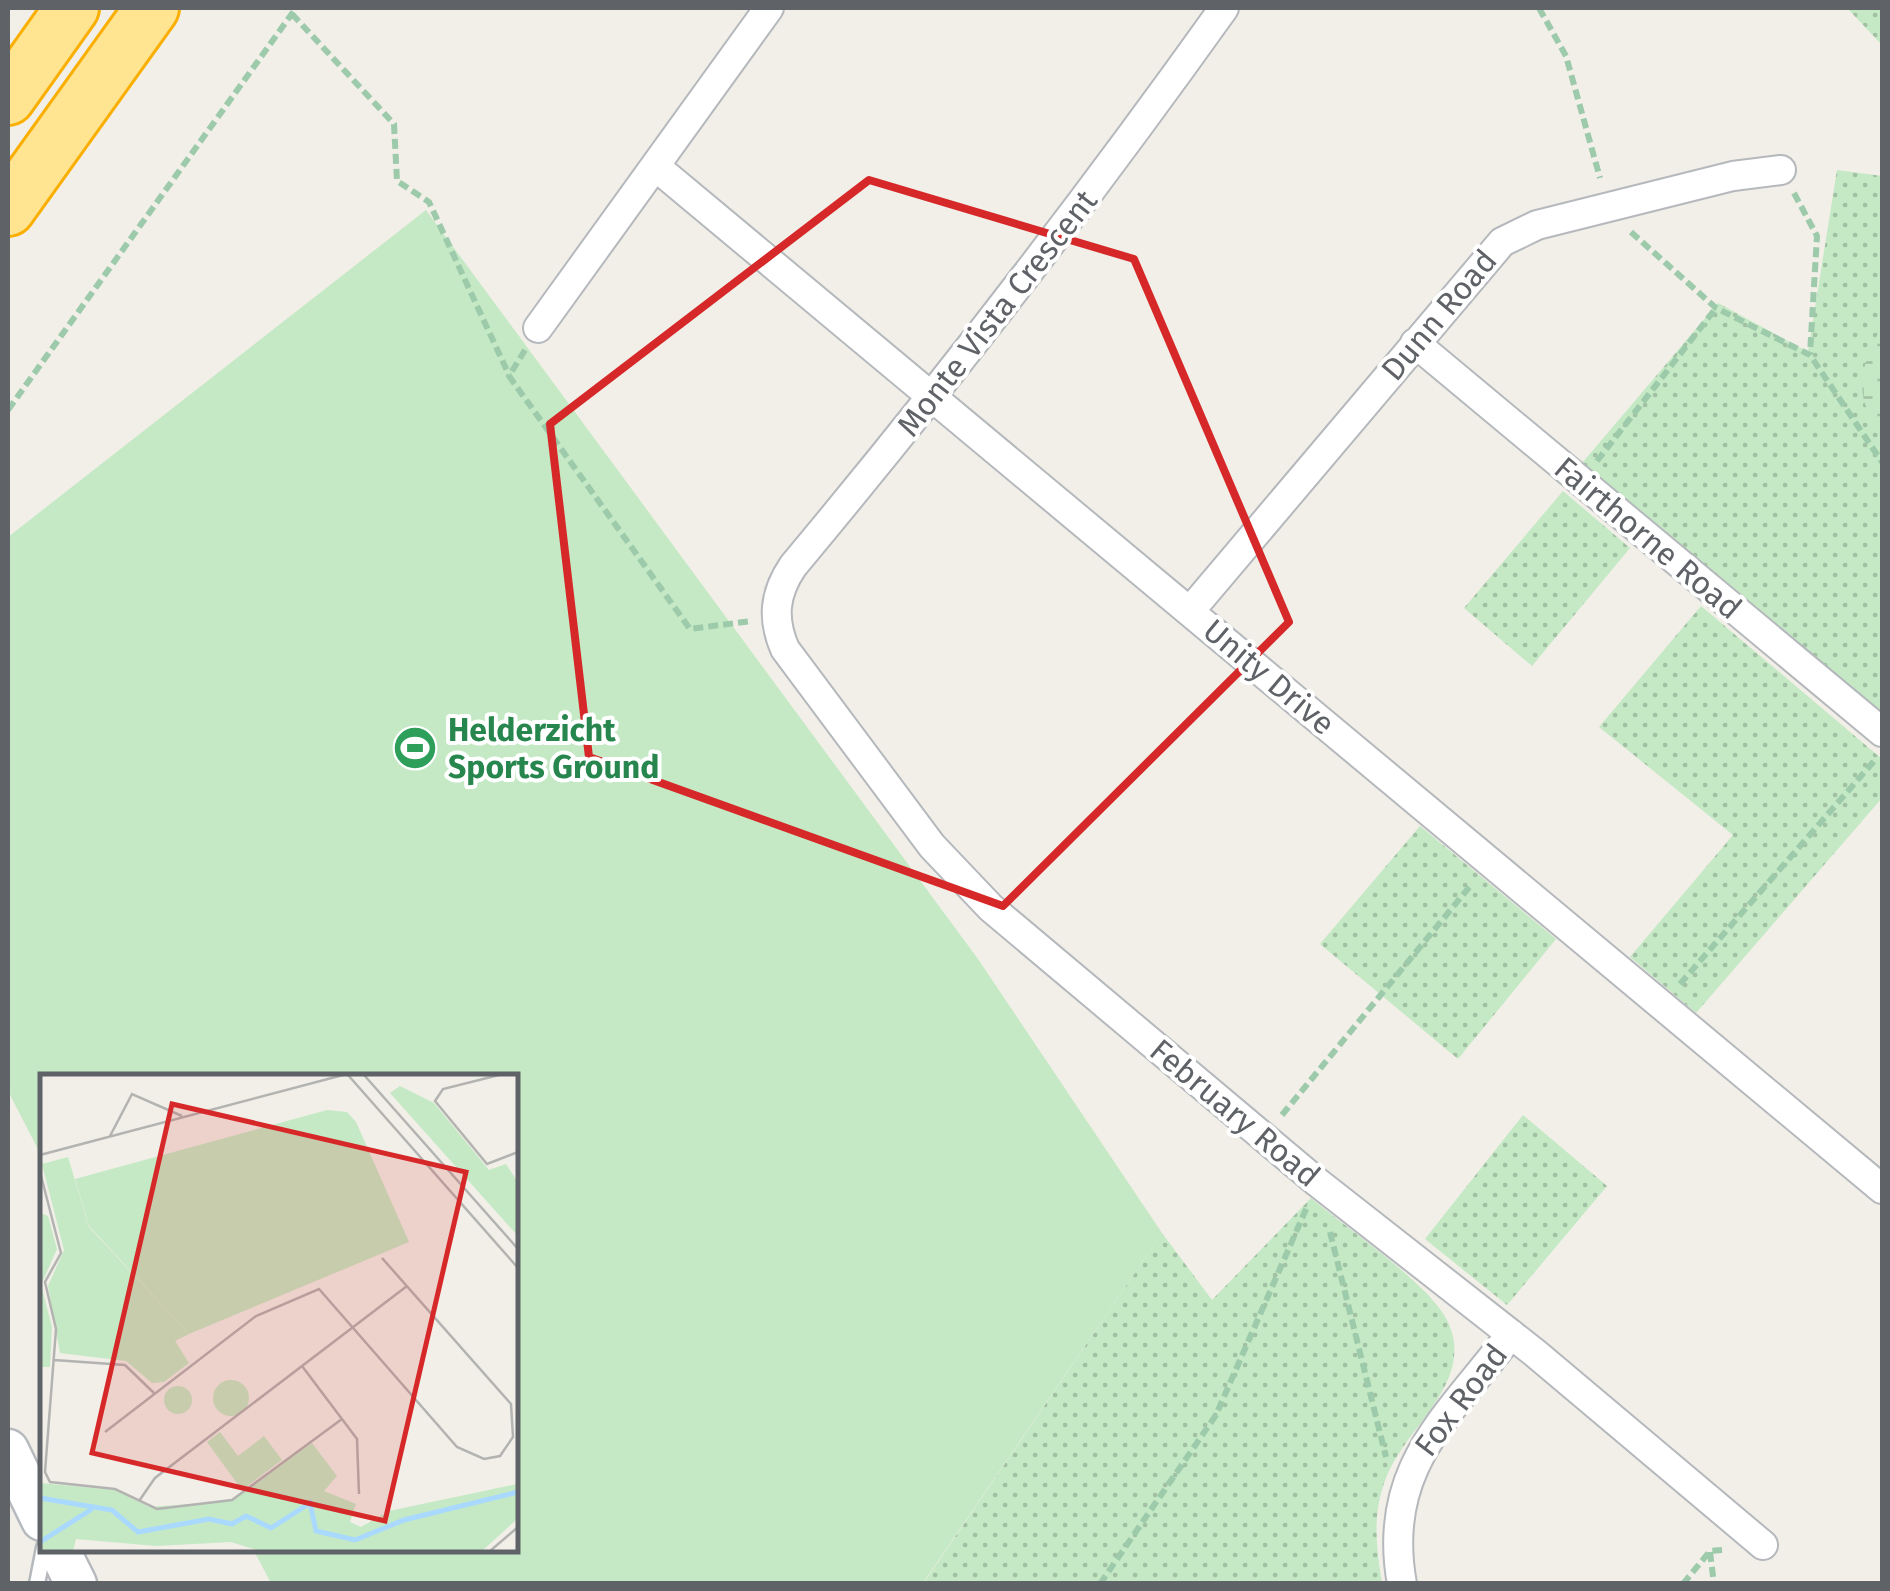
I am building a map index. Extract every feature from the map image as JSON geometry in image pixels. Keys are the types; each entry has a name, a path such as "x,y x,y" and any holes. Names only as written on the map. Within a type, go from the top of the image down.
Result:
{"highway":[{"path":"8,98 72,8"},
{"path":"8,209 152,8"}],"street":[{"path":"538,328 769,8"},
{"name":"Monte Vista Crescent","path":"775,617 782,581 792,566 933,398 1080,208 1224,8"},
{"name":"Unity Drive","path":"655,166 1882,1189"},
{"name":"Dunn Road","path":"1190,611 1502,242 1537,224 1733,176 1781,170"},
{"name":"Fairthorne Road","path":"1415,343 1882,732"},
{"name":"February Road","path":"775,617 785,650 932,846 991,908 1317,1182 1510,1334 1763,1546"},
{"name":"Fox Road","path":"1402,1584 1396,1546 1399,1507 1416,1459 1510,1334"},
{"path":"8,1450 40,1516"},
{"path":"60,1551 76,1584"}],"lane":[{"path":"37,1584 43,1551"}],"path":[{"path":"1540,8 1566,56 1601,183 1623,224 1716,308 1810,355 1882,462"},
{"path":"8,410 294,10 394,124 397,181 429,202 510,376 690,629 775,617"},
{"path":"1781,170 1816,236 1810,355"},
{"path":"1581,482 1716,308"},
{"path":"510,376 538,328"},
{"path":"1663,1004 1882,751"},
{"path":"1264,1138 1491,861"},
{"path":"1317,1182 1399,1507"},
{"path":"1100,1584 1216,1415 1317,1182"},
{"path":"1683,1584 1710,1551 1763,1546"},
{"path":"1710,1551 1714,1584"}],"highlighted area":[{"path":"869,180 1134,259 1289,622 1003,906 589,757 550,424"}],"green space":[{"path":"1847,8 1882,8 1882,45"},
{"path":"1837,170 1882,176 1882,731 1577,469 1718,303 1808,352"},
{"name":"Helderzicht Sports Ground","path":"426,210 978,959 1162,1233 923,1583 271,1583 254,1551 518,1551 518,1074 40,1074 40,1153 8,1091 8,537"},
{"path":"1882,327 1882,430 1866,406 1862,379 1869,352"},
{"path":"1563,491 1630,548 1532,666 1464,608"},
{"path":"1701,606 1882,759 1882,798 1696,1013 1630,957 1733,835 1599,727"},
{"path":"1420,826 1556,939 1458,1059 1320,944"},
{"path":"1523,1115 1607,1186 1507,1305 1425,1239"},
{"path":"1311,1198 1419,1286 1444,1315 1453,1338 1454,1360 1448,1380 1396,1458 1382,1491 1376,1530 1382,1583 923,1584 1162,1233 1212,1300"}],"place":[{"name":"Helderzicht Sports Ground","path":"415,748"}]}
